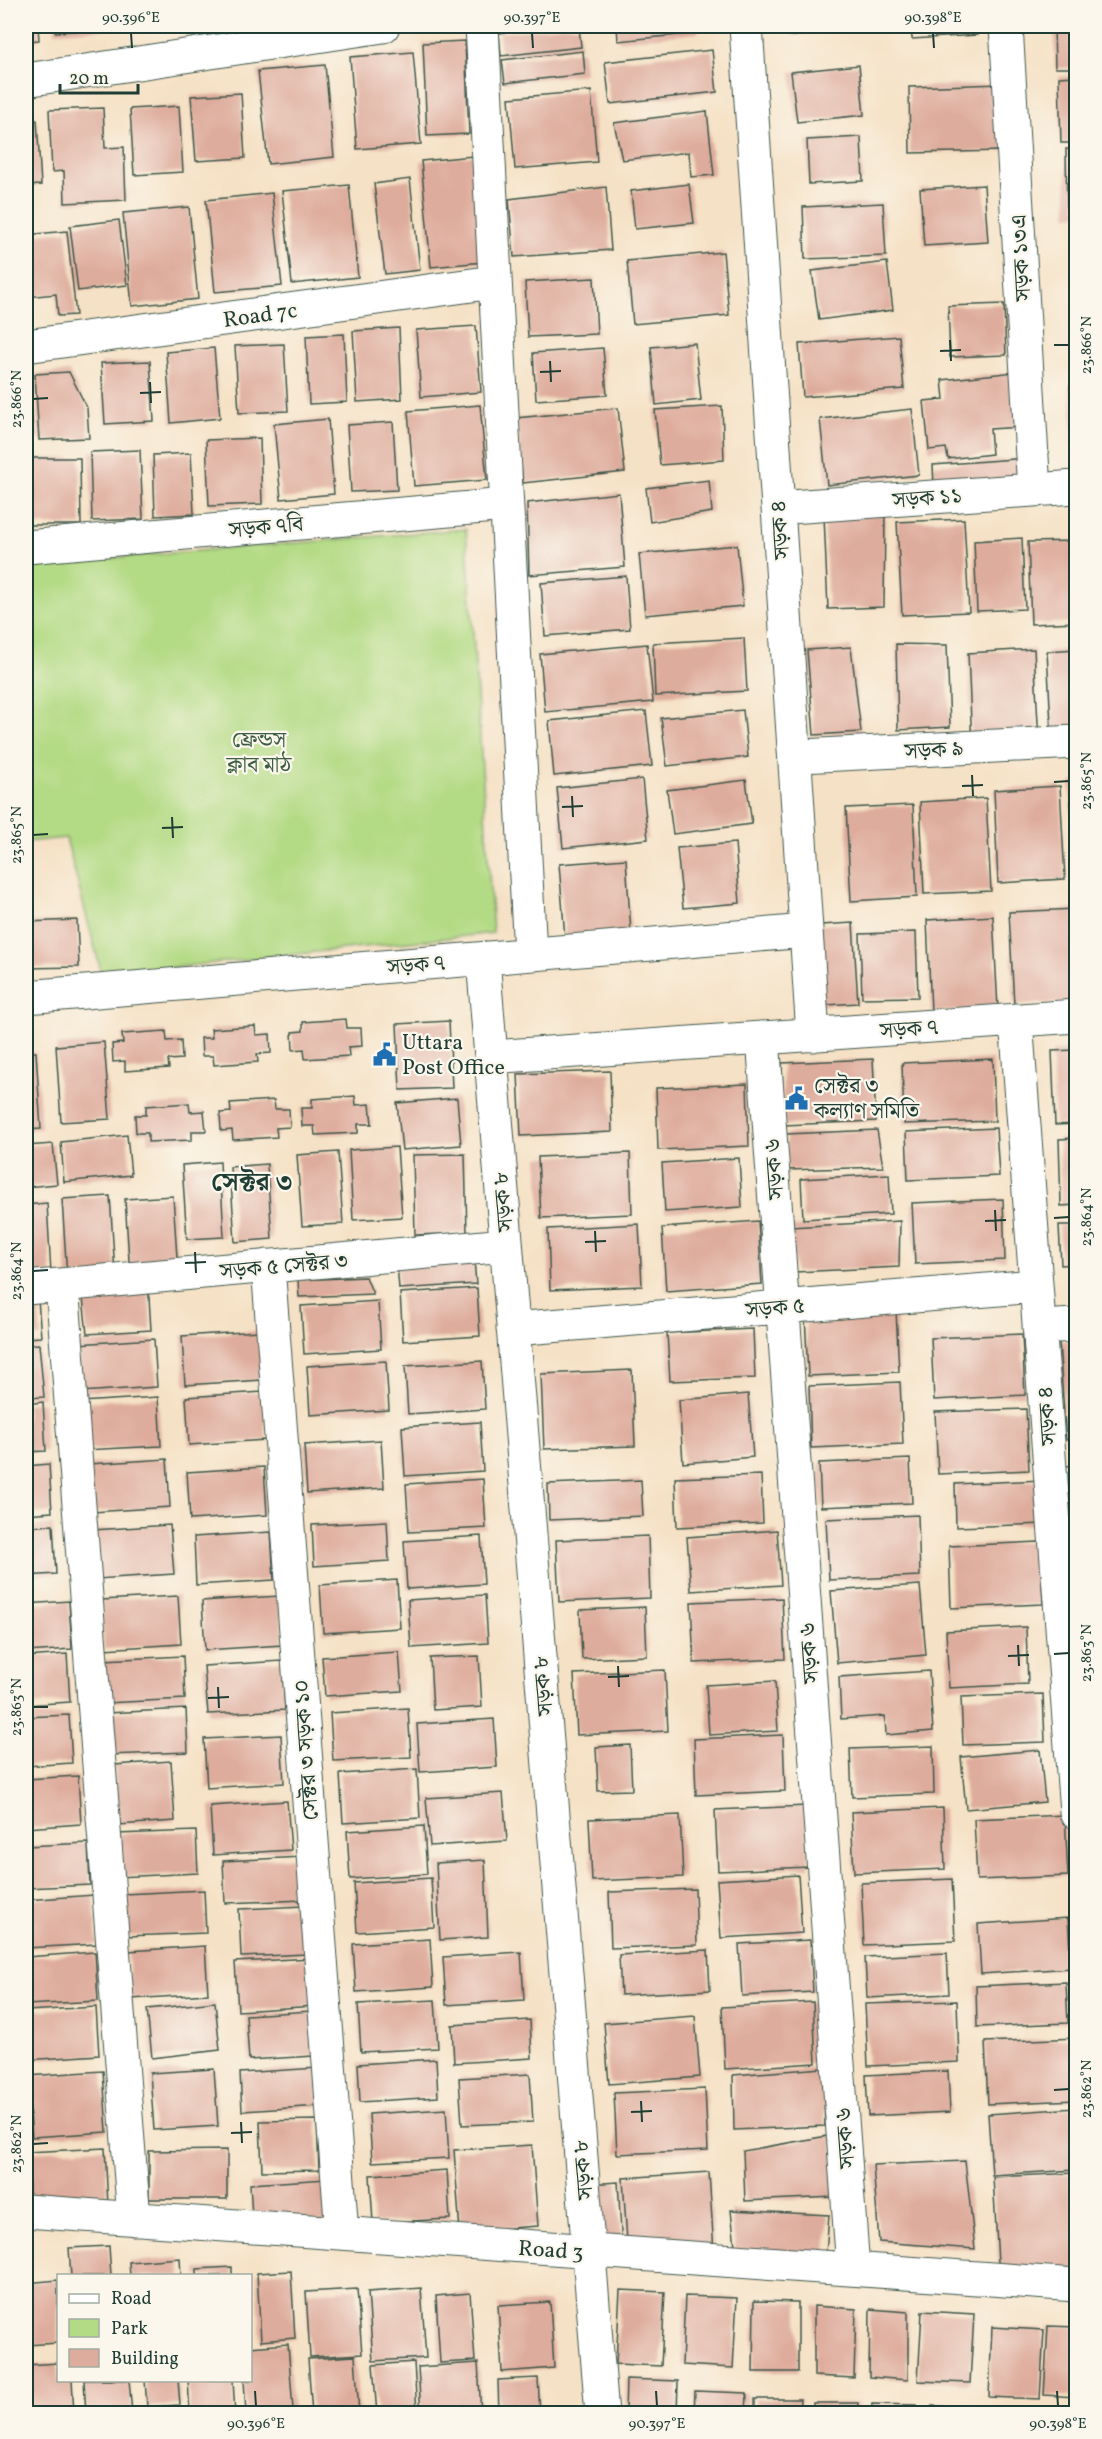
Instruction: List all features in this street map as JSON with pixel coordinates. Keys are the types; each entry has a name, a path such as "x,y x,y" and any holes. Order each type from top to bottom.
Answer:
{"street":[{"path":"26,80 382,26"},
{"path":"482,26 530,954"},
{"name":"সড়ক ৪","path":"746,26 813,1035"},
{"name":"সড়ক ১৩এ","path":"1006,26 1034,489"},
{"name":"Road 7c","path":"26,346 494,282"},
{"name":"সড়ক ১১","path":"778,503 790,507 1077,487"},
{"name":"সড়ক ৭বি","path":"26,547 506,505"},
{"name":"সড়ক ৯","path":"794,750 801,756 1077,742"},
{"name":"সড়ক ৭","path":"26,998 806,931"},
{"name":"সড়ক ৮","path":"483,958 602,2414"},
{"name":"সড়ক ৭","path":"490,1057 1077,1016"},
{"name":"সড়ক ৪","path":"1017,1020 1039,1327 1068,1583 1077,1812"},
{"name":"সড়ক ৬","path":"764,1038 853,2269"},
{"name":"সড়ক ৫ সেক্টর ৩","path":"26,1288 506,1245"},
{"name":"সেক্টর ৩ সড়ক ১০","path":"268,1266 342,2233"},
{"path":"62,1285 134,2219"},
{"name":"সড়ক ৫","path":"513,1329 1036,1286"},
{"path":"1039,1327 1077,1325"},
{"name":"Road 3","path":"26,2211 1077,2285"}],"green space":[{"name":"ফ্রেন্ডস ক্লাব মাঠ","path":"466,529 493,933 102,975 66,838 26,842 26,565"}],"building":[{"path":"26,26 38,26 39,40 26,41"},
{"path":"55,26 115,26 115,29 55,32"},
{"path":"579,26 581,47 501,56 499,33"},
{"path":"617,26 698,26 698,33 618,41"},
{"path":"791,26 860,26 860,27 792,36"},
{"path":"911,26 977,26 977,35 912,39"},
{"path":"1054,26 1076,26 1076,68 1055,68"},
{"path":"465,41 469,134 427,136 423,43"},
{"path":"712,50 717,92 610,104 605,62"},
{"path":"583,51 585,74 505,83 502,60"},
{"path":"413,52 421,144 357,149 350,57"},
{"path":"325,65 334,157 268,164 258,71"},
{"path":"859,65 864,115 797,122 791,72"},
{"path":"1076,76 1076,143 1061,143 1059,77"},
{"path":"1002,84 1003,151 910,153 909,87"},
{"path":"591,91 597,162 515,169 509,98"},
{"path":"241,93 245,158 196,161 191,96"},
{"path":"179,106 183,172 134,175 130,109"},
{"path":"103,108 105,148 124,147 126,200 65,203 64,171 52,172 49,110"},
{"path":"707,111 714,175 691,177 689,152 622,160 614,123"},
{"path":"37,120 41,185 26,186 26,121"},
{"path":"861,137 863,181 809,184 807,140"},
{"path":"1066,149 1076,149 1076,215 1067,216"},
{"path":"473,156 483,262 431,267 421,161"},
{"path":"410,179 420,270 385,274 374,184"},
{"path":"689,184 694,223 635,229 631,191"},
{"path":"349,185 358,277 292,284 282,191"},
{"path":"984,185 988,242 924,246 920,189"},
{"path":"606,187 611,250 514,257 509,199"},
{"path":"272,193 282,286 215,292 206,200"},
{"path":"883,203 886,256 805,259 803,207"},
{"path":"189,207 198,299 132,306 123,213"},
{"path":"119,220 127,285 78,291 70,226"},
{"path":"67,231 76,315 58,316 56,294 26,297 26,235"},
{"path":"723,252 729,315 633,324 627,261"},
{"path":"887,262 893,310 819,320 812,271"},
{"path":"594,278 597,334 528,337 525,282"},
{"path":"1004,304 1006,355 950,357 948,306"},
{"path":"476,326 481,392 421,397 416,330"},
{"path":"399,328 402,399 357,402 353,331"},
{"path":"344,334 347,402 309,404 306,336"},
{"path":"899,336 904,389 803,397 799,344"},
{"path":"695,343 701,400 656,405 651,347"},
{"path":"284,344 288,411 239,413 235,346"},
{"path":"214,348 220,418 171,423 166,352"},
{"path":"603,348 607,395 536,400 533,353"},
{"path":"150,361 154,421 105,424 101,363"},
{"path":"26,363 28,363 33,434 26,434"},
{"path":"69,372 87,408 89,438 39,440 35,374"},
{"path":"1015,372 1021,427 990,429 992,454 948,459 946,448 929,450 924,401 944,399 942,380"},
{"path":"1070,386 1076,386 1076,456 1074,456"},
{"path":"480,405 487,480 414,486 408,411"},
{"path":"722,406 724,460 660,465 655,410"},
{"path":"618,408 625,472 523,483 516,418"},
{"path":"912,409 919,475 827,485 820,419"},
{"path":"328,419 334,494 281,499 274,424"},
{"path":"393,422 397,490 351,492 347,425"},
{"path":"260,438 262,504 209,506 206,440"},
{"path":"140,450 143,519 92,521 90,452"},
{"path":"191,453 194,514 155,516 153,455"},
{"path":"26,458 80,458 81,525 27,525"},
{"path":"1027,458 1028,479 934,486 933,465"},
{"path":"709,480 712,512 650,522 646,488"},
{"path":"619,493 625,567 529,575 527,503"},
{"path":"885,512 884,607 828,609 824,516"},
{"path":"964,519 969,612 902,615 897,522"},
{"path":"1022,538 1025,609 977,611 974,541"},
{"path":"1076,541 1076,622 1031,624 1028,542"},
{"path":"737,545 743,606 645,615 639,554"},
{"path":"626,576 630,629 545,636 541,583"},
{"path":"744,638 747,691 655,696 653,643"},
{"path":"647,644 653,702 545,712 540,654"},
{"path":"896,644 947,645 950,727 898,730"},
{"path":"851,647 861,732 814,735 807,650"},
{"path":"1034,649 1039,742 972,746 968,653"},
{"path":"1076,649 1076,742 1052,743 1047,651"},
{"path":"743,710 748,757 667,766 661,718"},
{"path":"646,711 652,766 554,776 549,721"},
{"path":"642,779 648,839 563,848 557,788"},
{"path":"746,780 752,824 673,834 667,790"},
{"path":"1076,781 1076,859 1074,859 1070,782"},
{"path":"1060,786 1065,879 998,883 994,790"},
{"path":"986,798 991,891 924,894 920,802"},
{"path":"913,805 917,897 851,901 846,808"},
{"path":"735,843 740,903 683,908 677,848"},
{"path":"626,859 631,933 565,938 559,864"},
{"path":"1076,909 1076,1002 1014,1005 1009,912"},
{"path":"993,916 998,1009 931,1012 927,920"},
{"path":"77,920 79,967 26,968 26,922"},
{"path":"853,923 858,1003 810,1006 805,926"},
{"path":"916,932 918,997 862,998 860,934"},
{"path":"346,1019 347,1028 361,1028 362,1046 348,1047 349,1056 305,1059 304,1049 293,1050 292,1032 303,1031 303,1022"},
{"path":"449,1021 452,1088 400,1090 397,1024"},
{"path":"255,1026 256,1035 270,1034 271,1053 257,1054 258,1062 214,1065 213,1056 202,1056 201,1038 212,1038 211,1029"},
{"path":"166,1031 167,1041 181,1040 182,1059 168,1060 169,1068 125,1071 125,1061 113,1062 112,1044 123,1043 122,1034"},
{"path":"104,1042 110,1119 61,1122 56,1046"},
{"path":"1076,1050 1076,1124 1055,1125 1052,1051"},
{"path":"26,1052 36,1052 41,1129 26,1130"},
{"path":"873,1059 876,1121 784,1125 782,1063"},
{"path":"993,1059 995,1121 904,1124 902,1063"},
{"path":"610,1071 612,1132 521,1136 518,1074"},
{"path":"747,1084 749,1146 658,1150 656,1088"},
{"path":"355,1096 356,1105 370,1104 372,1124 358,1124 358,1133 315,1135 314,1126 302,1126 301,1108 312,1108 312,1099"},
{"path":"457,1098 461,1145 402,1150 397,1103"},
{"path":"274,1100 275,1109 289,1109 290,1127 276,1128 277,1137 233,1140 232,1130 221,1131 220,1113 231,1112 230,1103"},
{"path":"189,1103 190,1112 204,1111 206,1131 192,1131 192,1140 148,1142 148,1133 136,1133 135,1115 146,1115 146,1106"},
{"path":"996,1128 999,1176 908,1180 906,1132"},
{"path":"877,1130 883,1167 787,1170 786,1134"},
{"path":"127,1135 131,1175 64,1182 61,1142"},
{"path":"1076,1138 1076,1205 1061,1206 1059,1139"},
{"path":"53,1144 57,1184 26,1187 26,1146"},
{"path":"397,1147 402,1217 353,1220 349,1150"},
{"path":"338,1152 343,1224 302,1226 297,1155"},
{"path":"630,1153 632,1214 541,1218 538,1157"},
{"path":"465,1154 467,1233 415,1235 413,1155"},
{"path":"739,1158 742,1207 665,1212 662,1163"},
{"path":"220,1162 224,1237 187,1239 182,1165"},
{"path":"267,1164 272,1239 235,1242 230,1167"},
{"path":"889,1174 891,1214 803,1219 801,1179"},
{"path":"110,1196 115,1273 67,1276 62,1199"},
{"path":"173,1196 178,1273 130,1276 125,1199"},
{"path":"1003,1199 1005,1260 915,1264 912,1203"},
{"path":"47,1203 51,1273 26,1274 26,1205"},
{"path":"758,1221 762,1284 666,1291 662,1228"},
{"path":"900,1221 899,1267 795,1272 790,1227"},
{"path":"639,1224 642,1286 550,1290 548,1229"},
{"path":"1059,1225 1076,1225 1076,1264 1061,1265"},
{"path":"474,1259 476,1284 399,1289 397,1264"},
{"path":"366,1277 373,1294 299,1297 298,1280"},
{"path":"148,1281 151,1330 87,1334 82,1289"},
{"path":"477,1288 480,1336 403,1341 400,1293"},
{"path":"38,1300 41,1337 26,1338 26,1301"},
{"path":"378,1301 381,1349 304,1354 301,1306"},
{"path":"896,1310 899,1372 808,1376 805,1315"},
{"path":"753,1329 755,1378 670,1381 667,1333"},
{"path":"259,1331 262,1380 185,1385 182,1336"},
{"path":"1022,1334 1025,1395 934,1400 931,1338"},
{"path":"154,1339 157,1387 80,1392 77,1344"},
{"path":"1076,1340 1076,1439 1066,1440 1059,1341"},
{"path":"39,1344 44,1397 26,1398 26,1345"},
{"path":"386,1361 389,1410 310,1415 307,1366"},
{"path":"482,1361 485,1409 408,1414 405,1366"},
{"path":"632,1370 635,1446 544,1449 541,1374"},
{"path":"900,1382 903,1444 811,1448 809,1386"},
{"path":"263,1392 266,1440 189,1445 186,1397"},
{"path":"748,1394 753,1457 683,1463 679,1400"},
{"path":"158,1397 161,1446 84,1450 81,1402"},
{"path":"43,1402 46,1451 26,1452 26,1404"},
{"path":"1026,1409 1029,1470 938,1474 935,1412"},
{"path":"480,1422 483,1471 405,1476 402,1427"},
{"path":"381,1440 384,1488 307,1493 304,1445"},
{"path":"167,1459 170,1507 92,1512 89,1464"},
{"path":"910,1459 912,1503 821,1507 819,1463"},
{"path":"49,1464 52,1512 26,1514 26,1466"},
{"path":"1076,1465 1076,1565 1072,1566 1065,1466"},
{"path":"264,1467 267,1515 190,1520 187,1472"},
{"path":"761,1475 763,1523 677,1527 675,1478"},
{"path":"483,1479 486,1528 409,1532 406,1484"},
{"path":"641,1480 643,1516 549,1520 548,1484"},
{"path":"1043,1480 1045,1524 956,1527 955,1484"},
{"path":"918,1515 920,1576 829,1580 826,1519"},
{"path":"387,1521 389,1561 314,1566 312,1525"},
{"path":"53,1525 56,1574 26,1576 26,1527"},
{"path":"170,1525 174,1574 96,1579 93,1530"},
{"path":"777,1530 781,1585 691,1591 687,1537"},
{"path":"271,1532 274,1580 196,1585 194,1537"},
{"path":"481,1536 484,1584 407,1589 404,1541"},
{"path":"648,1536 650,1598 559,1602 556,1540"},
{"path":"1040,1542 1043,1604 951,1608 949,1546"},
{"path":"397,1580 400,1628 323,1633 320,1585"},
{"path":"920,1585 926,1655 837,1663 831,1591"},
{"path":"485,1595 488,1643 411,1648 408,1600"},
{"path":"178,1596 181,1644 104,1649 101,1600"},
{"path":"280,1596 283,1645 205,1650 202,1601"},
{"path":"782,1598 785,1659 694,1663 691,1602"},
{"path":"69,1601 72,1649 26,1652 26,1604"},
{"path":"645,1607 647,1656 582,1659 580,1610"},
{"path":"1026,1627 1028,1684 949,1688 946,1631"},
{"path":"399,1652 402,1691 325,1696 322,1657"},
{"path":"67,1654 70,1702 26,1705 26,1657"},
{"path":"183,1656 185,1699 106,1703 104,1660"},
{"path":"479,1656 482,1707 433,1710 430,1658"},
{"path":"282,1661 285,1710 208,1714 204,1666"},
{"path":"665,1670 668,1731 577,1735 574,1674"},
{"path":"929,1671 933,1731 886,1735 885,1716 841,1719 839,1677"},
{"path":"775,1681 778,1731 709,1735 706,1685"},
{"path":"1043,1694 1045,1742 963,1745 961,1697"},
{"path":"408,1708 411,1757 333,1761 330,1713"},
{"path":"186,1709 188,1752 108,1755 107,1713"},
{"path":"69,1715 72,1763 26,1766 26,1717"},
{"path":"494,1719 497,1767 420,1772 417,1724"},
{"path":"281,1735 284,1783 207,1788 204,1739"},
{"path":"783,1735 785,1791 696,1795 694,1739"},
{"path":"630,1745 632,1790 598,1791 596,1747"},
{"path":"933,1746 934,1794 852,1797 850,1749"},
{"path":"1040,1750 1045,1802 966,1809 961,1757"},
{"path":"171,1761 175,1821 118,1825 114,1765"},
{"path":"417,1769 420,1818 343,1823 340,1774"},
{"path":"78,1776 81,1824 26,1828 26,1779"},
{"path":"503,1793 507,1841 430,1846 426,1798"},
{"path":"287,1801 291,1850 213,1855 210,1806"},
{"path":"807,1806 809,1867 718,1871 715,1810"},
{"path":"943,1808 945,1869 854,1873 851,1812"},
{"path":"680,1815 683,1877 592,1881 589,1819"},
{"path":"1065,1815 1068,1876 977,1880 974,1819"},
{"path":"424,1826 427,1874 350,1879 347,1831"},
{"path":"196,1831 198,1873 118,1877 116,1834"},
{"path":"88,1843 90,1885 26,1888 26,1846"},
{"path":"302,1857 304,1900 225,1903 223,1861"},
{"path":"485,1860 488,1937 440,1940 436,1863"},
{"path":"798,1875 802,1933 721,1938 717,1880"},
{"path":"431,1878 434,1927 357,1932 354,1883"},
{"path":"952,1879 955,1941 864,1945 861,1883"},
{"path":"695,1889 697,1945 611,1948 609,1892"},
{"path":"204,1890 206,1933 127,1936 124,1894"},
{"path":"94,1895 97,1944 26,1948 26,1900"},
{"path":"304,1906 306,1954 241,1957 239,1909"},
{"path":"1068,1918 1071,1968 981,1974 978,1924"},
{"path":"430,1939 433,1987 356,1992 353,1944"},
{"path":"810,1940 813,1992 742,1996 739,1944"},
{"path":"205,1946 208,1994 131,1999 128,1951"},
{"path":"708,1950 710,1990 621,1995 619,1955"},
{"path":"95,1952 98,2001 26,2005 26,1957"},
{"path":"521,1952 524,2000 446,2005 443,1957"},
{"path":"947,1953 949,1994 867,1998 865,1957"},
{"path":"312,1958 315,2006 238,2011 235,1962"},
{"path":"1066,1982 1068,2023 977,2027 976,1986"},
{"path":"435,2000 438,2048 361,2052 358,2004"},
{"path":"957,2001 959,2062 868,2066 865,2004"},
{"path":"215,2002 220,2050 152,2058 147,2009"},
{"path":"813,2002 816,2063 725,2069 722,2007"},
{"path":"96,2007 99,2055 26,2060 26,2011"},
{"path":"311,2011 314,2056 249,2060 246,2015"},
{"path":"695,2016 700,2077 609,2084 604,2023"},
{"path":"530,2020 532,2058 454,2063 452,2025"},
{"path":"1076,2038 1076,2100 988,2104 985,2042"},
{"path":"436,2059 438,2097 360,2102 358,2064"},
{"path":"318,2068 320,2106 242,2111 240,2073"},
{"path":"823,2068 825,2126 734,2130 733,2075"},
{"path":"214,2069 218,2126 154,2130 150,2073"},
{"path":"103,2071 107,2132 32,2137 27,2076"},
{"path":"948,2071 950,2112 868,2116 866,2075"},
{"path":"530,2074 533,2122 462,2125 459,2078"},
{"path":"705,2089 708,2150 617,2154 614,2093"},
{"path":"1076,2108 1076,2170 992,2175 988,2114"},
{"path":"446,2109 449,2158 372,2162 369,2114"},
{"path":"317,2120 319,2170 262,2171 260,2121"},
{"path":"833,2135 836,2197 745,2201 743,2151"},
{"path":"532,2145 538,2226 460,2232 454,2150"},
{"path":"105,2148 108,2205 30,2209 27,2152"},
{"path":"227,2150 227,2199 149,2199 149,2151"},
{"path":"965,2161 975,2249 879,2242 873,2165"},
{"path":"447,2170 450,2219 373,2223 370,2175"},
{"path":"709,2172 714,2252 628,2258 623,2178"},
{"path":"1076,2173 1076,2275 999,2279 993,2177"},
{"path":"327,2179 330,2227 253,2232 250,2184"},
{"path":"618,2182 622,2247 594,2242 589,2184"},
{"path":"731,2210 829,2215 826,2254 736,2255"},
{"path":"109,2246 111,2274 71,2274 69,2248"},
{"path":"180,2258 181,2274 130,2274 129,2262"},
{"path":"232,2267 232,2274 197,2274 197,2269"},
{"path":"291,2271 295,2338 261,2341 257,2273"},
{"path":"57,2280 57,2343 26,2345 26,2283"},
{"path":"421,2288 426,2358 373,2361 368,2292"},
{"path":"357,2289 362,2354 310,2357 306,2292"},
{"path":"620,2290 665,2292 661,2366 616,2364"},
{"path":"470,2293 475,2361 440,2363 436,2296"},
{"path":"685,2296 737,2298 733,2368 682,2365"},
{"path":"754,2301 798,2302 798,2372 753,2372"},
{"path":"550,2302 554,2368 502,2372 498,2305"},
{"path":"814,2306 856,2309 854,2378 814,2376"},
{"path":"870,2309 908,2312 908,2380 869,2377"},
{"path":"922,2311 974,2314 970,2383 918,2381"},
{"path":"1048,2326 1076,2327 1076,2397 1044,2395"},
{"path":"992,2327 1044,2330 1040,2399 989,2397"},
{"path":"288,2344 293,2410 246,2413 244,2382 252,2382 252,2347"},
{"path":"355,2356 359,2414 312,2414 308,2359"},
{"path":"414,2362 417,2414 377,2414 373,2365"},
{"path":"57,2363 57,2382 72,2382 74,2414 26,2414 26,2365"},
{"path":"478,2363 481,2414 421,2414 418,2367"},
{"path":"538,2378 540,2414 499,2414 498,2380"},
{"path":"626,2379 678,2381 677,2414 625,2414"},
{"path":"84,2382 129,2382 132,2412 86,2414"},
{"path":"145,2382 178,2382 180,2405 147,2407"},
{"path":"188,2382 233,2382 235,2414 190,2414"},
{"path":"695,2391 747,2393 746,2414 694,2414"},
{"path":"755,2399 800,2399 799,2414 755,2414"},
{"path":"813,2403 858,2403 858,2414 813,2414"},
{"path":"872,2404 917,2405 917,2414 871,2414"},
{"path":"932,2406 984,2408 983,2414 932,2414"}],"place":[{"name":"Uttara Post Office","path":"384,1054"},
{"name":"সেক্টর ৩ কল্যাণ সমিতি","path":"796,1098"}],"district":[{"name":"সেক্টর ৩","path":"252,1181"}]}
